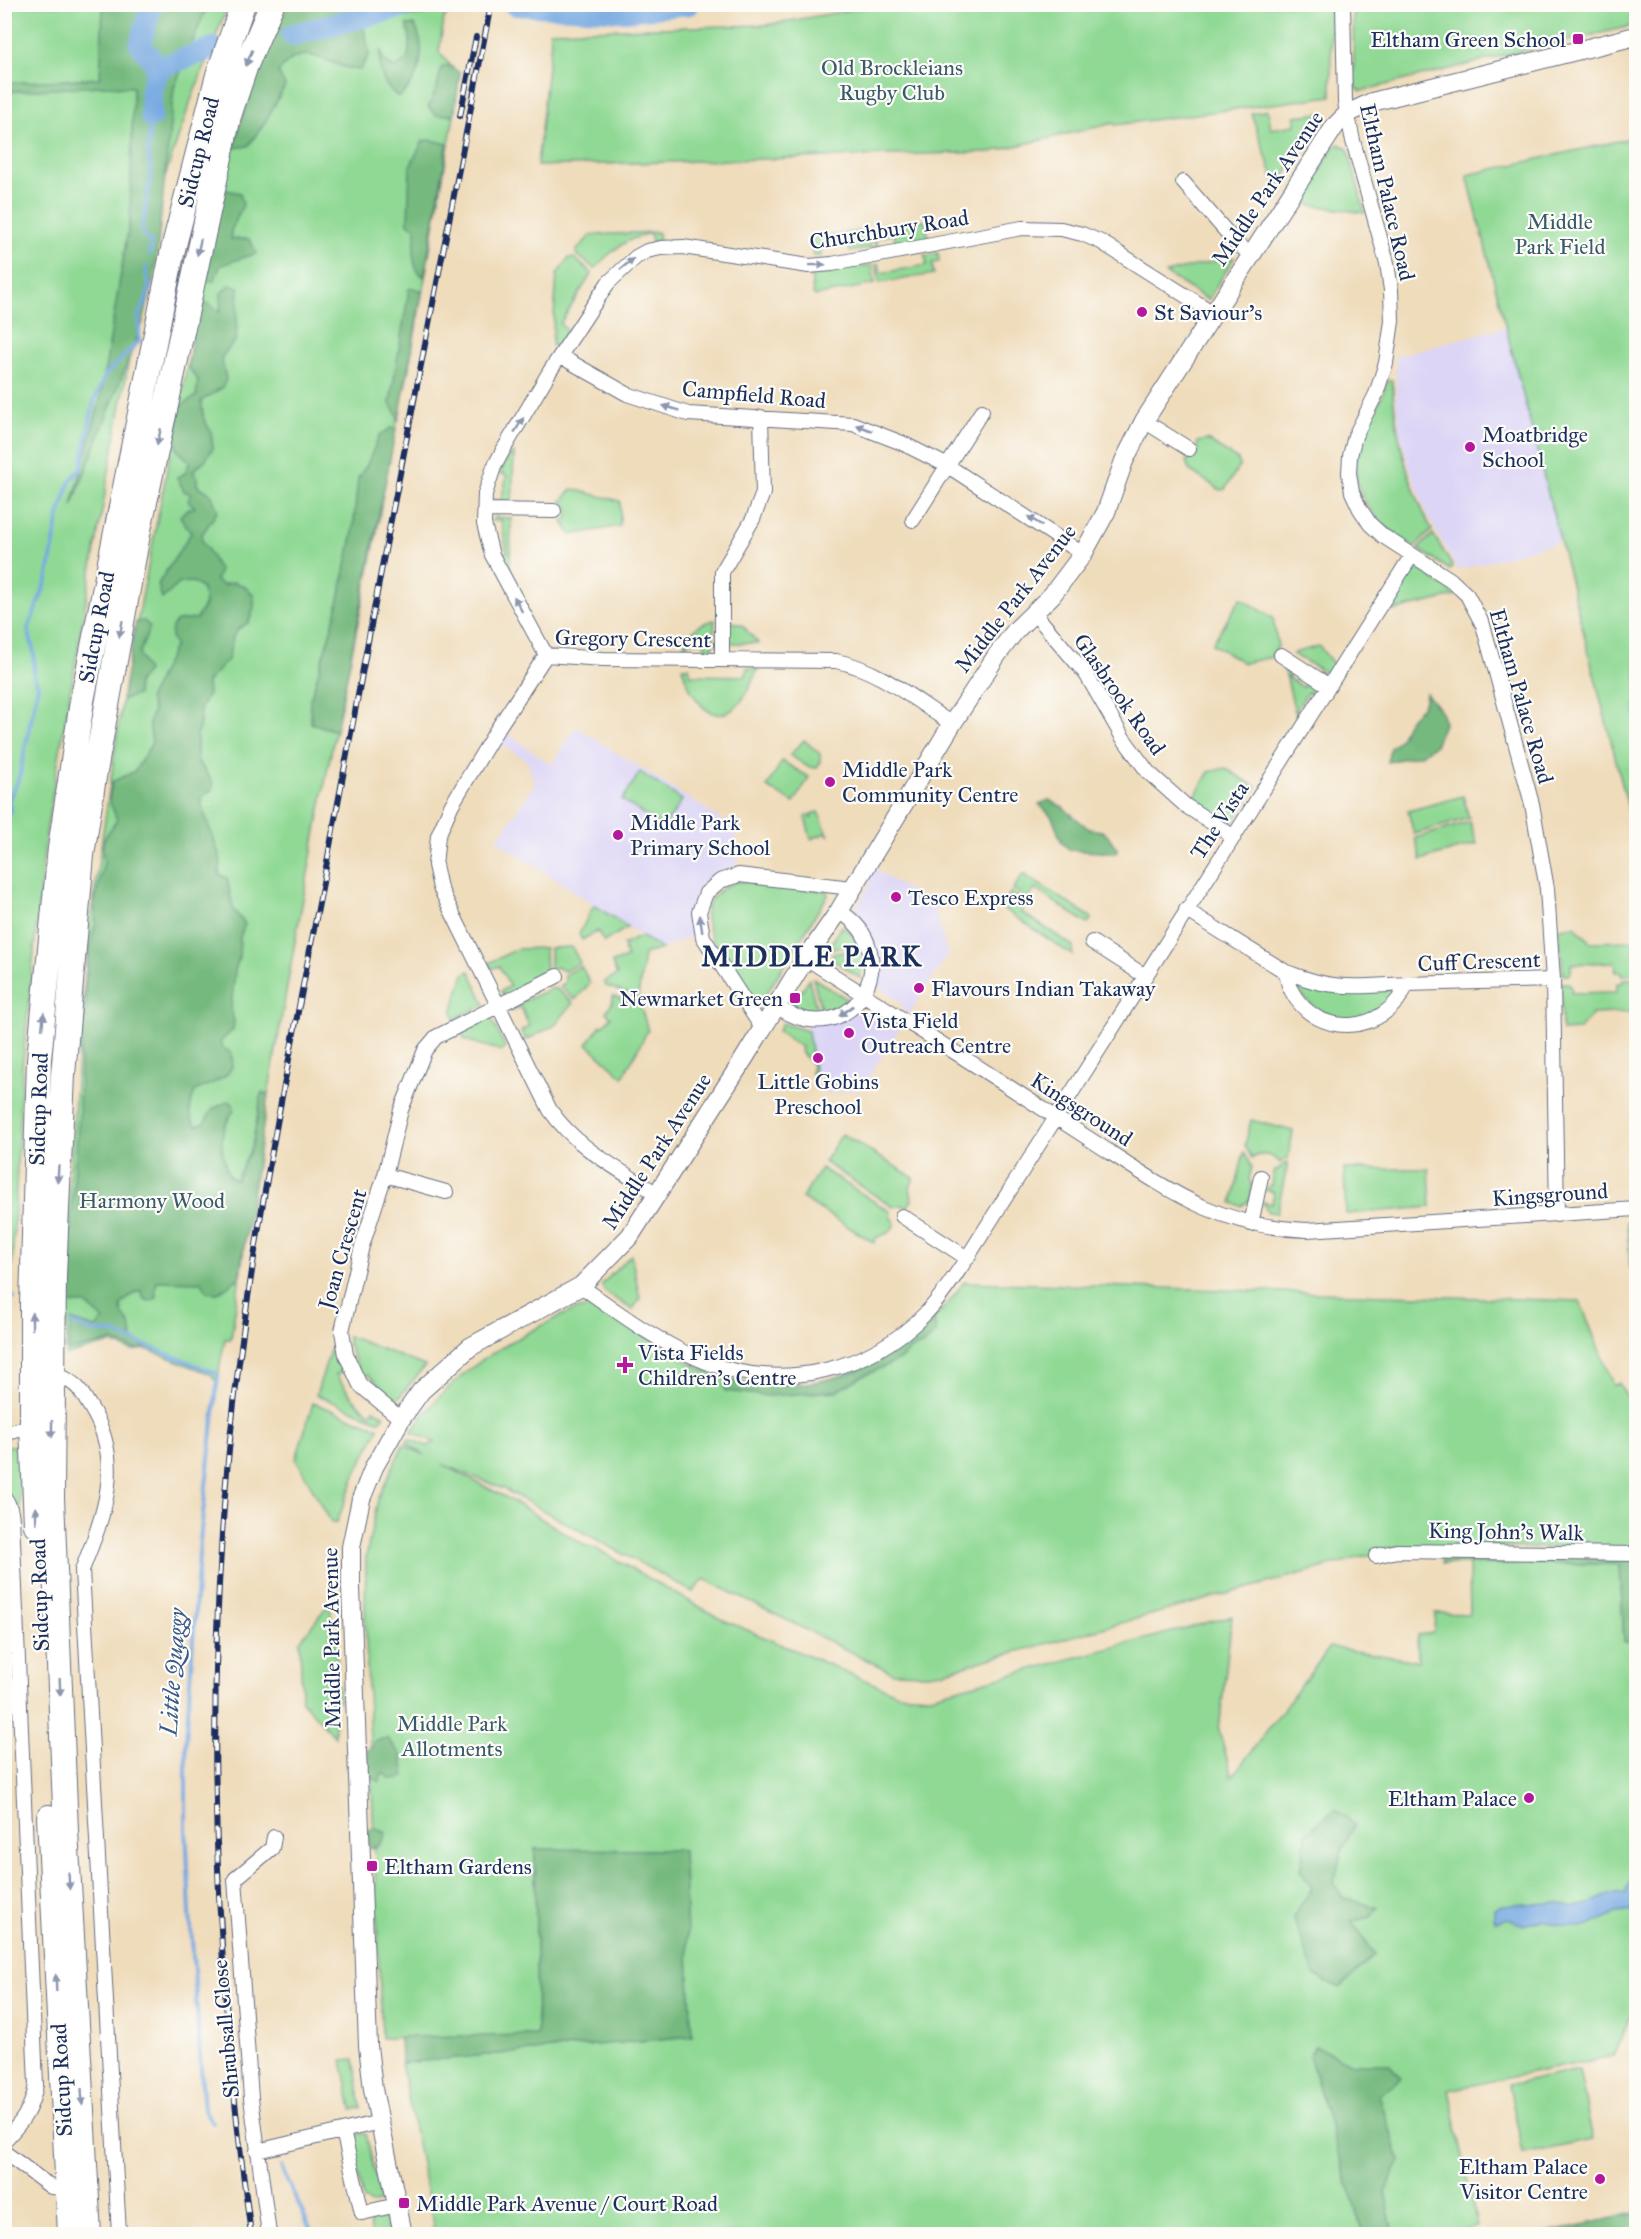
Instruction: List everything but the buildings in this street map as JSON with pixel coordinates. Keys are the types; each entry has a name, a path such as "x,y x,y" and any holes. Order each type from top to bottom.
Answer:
{"highway":[{"name":"Sidcup Road","path":"70,2235 32,1426 32,1305 39,1059 61,837 82,702 172,249 218,75 243,4"},
{"name":"Sidcup Road","path":"89,2235 66,1831 52,1498 52,1370 56,1214 63,1076 82,855 138,534 226,126 246,65 272,4"}],"street":[{"name":"Eltham Palace Road","path":"1343,4 1343,90 1347,114 1387,263 1392,321 1389,350 1381,379 1355,436 1350,456 1349,473 1352,492 1359,509 1370,524 1383,536 1451,580 1463,591 1478,611 1484,625 1536,822 1548,898 1553,980 1557,1215"},
{"name":"Middle Park Avenue","path":"403,2235 373,2089 368,2046 351,1620 351,1547 361,1499 374,1467 401,1419 421,1391 470,1347 581,1286 626,1242 806,958 839,911 952,724 997,655 1017,630 1067,577 1083,554 1106,512 1124,461 1144,421 1335,126 1347,114 1372,102 1636,36"},
{"path":"1183,182 1237,244 1250,254"},
{"name":"Churchbury Road","path":"546,655 492,555 484,524 485,494 494,467 560,356 608,283 616,273 647,251 683,247 810,266 848,262 1022,228 1061,229 1101,242 1213,313"},
{"name":"Campfield Road","path":"560,356 627,394 688,414 853,424 902,443 948,466 1083,554"},
{"path":"913,520 982,411"},
{"path":"722,660 722,572 753,519 763,493 761,417"},
{"path":"1144,421 1189,449"},
{"path":"484,510 554,511"},
{"name":"The Vista","path":"581,1286 648,1331 708,1363 734,1371 755,1374 803,1375 848,1364 868,1355 901,1334 926,1313 967,1258 1412,555"},
{"name":"Glasbrook Road","path":"1034,613 1086,674 1127,746 1148,772 1186,806 1234,837"},
{"name":"Gregory Crescent","path":"657,1194 584,1146 558,1122 440,888 436,874 435,853 439,829 495,732 546,655 603,659 836,661 855,665 871,672 952,724"},
{"path":"1281,655 1329,686"},
{"path":"762,1028 703,937 699,918 704,898 710,888 720,881 739,875 852,888"},
{"name":"Cuff Crescent","path":"1186,910 1286,972 1323,984 1553,980"},
{"path":"776,1006 804,1019 824,1021 846,1012 867,988 871,972 870,951 861,932 846,915 839,911"},
{"path":"1092,942 1145,976"},
{"name":"Kingsground","path":"806,958 1174,1193 1200,1207 1251,1224 1276,1229 1307,1230 1636,1209"},
{"name":"Cuff Crescent","path":"1286,972 1290,988 1310,1013 1342,1025 1358,1025 1390,1010 1402,996 1407,984"},
{"path":"498,1005 557,976"},
{"name":"Joan Crescent","path":"401,1419 360,1385 346,1356 342,1331 362,1246 385,1175 401,1110 425,1050 436,1037 498,1005"},
{"name":"Joan Crescent","path":"385,1175 446,1192"},
{"path":"1251,1224 1261,1177"},
{"path":"902,1216 967,1258"},
{"name":"Sidcup Road","path":"52,1370 78,1388 99,1422 109,1448 108,1480 101,1523 82,1570 119,2235"},
{"path":"4,1434 32,1426"},
{"name":"Sidcup Road","path":"4,1497 9,1503 12,1532 36,2085 32,2103 22,2123 4,2141"},
{"name":"King John's Walk","path":"1376,1556 1397,1551 1636,1554"},
{"name":"Shrubsall Close","path":"269,2235 257,2151 235,1879 272,1848 274,1837"},
{"path":"257,2151 380,2122"},
{"path":"343,2131 363,2213 397,2205"},
{"path":"4,2152 51,2187 67,2188"}],"shaded area":[{"name":"Moatbridge School","path":"1506,327 1560,541 1458,570 1426,513 1408,463 1400,432 1396,398 1396,356"},
{"name":"Middle Park Primary School","path":"576,727 735,828 737,867 715,873 701,885 696,894 692,913 696,934 662,949 497,841 535,784 527,761 501,744 508,733 551,765"},
{"path":"873,868 934,907 947,953 943,963 908,1015 901,1002 873,983 853,916 870,884 868,874"},
{"path":"859,1010 884,1027 894,1025 900,1028 861,1089 828,1094 823,1082 816,1076 806,1024"}],"green space":[{"path":"208,4 174,88 155,273 143,322 72,506 100,400 130,218 133,87 101,86 5,92 5,83 100,78 103,5"},
{"name":"Old Brockleians Rugby Club","path":"885,4 1331,5 1331,96 1115,125 1114,123 990,152 537,166 551,39 549,31 767,25"},
{"path":"5,5 228,5 190,103 158,197 46,832 22,1070 12,1267 5,1265"},
{"path":"288,5 471,5 470,9 452,9 444,18 439,52 455,71 455,110 408,373 386,472 377,532 327,772 294,947 256,1164 231,1339 225,1339 218,1385 211,1374 146,1349 132,1351 111,1343 66,1355 69,1180 90,922 123,695 225,173 249,94"},
{"path":"288,5 351,5 362,21 369,55 360,70 308,55 290,60 278,72 285,86 264,124 248,146 233,148 256,72"},
{"path":"381,5 437,5 426,14 397,17"},
{"path":"1353,5 1636,5 1636,25 1361,91 1354,85"},
{"path":"406,25 415,25 419,35 421,54 417,73 399,97 388,88 382,76 380,57 381,50 383,60 395,68 407,60 410,42"},
{"path":"448,65 460,73 454,115 436,115 428,107 437,88 441,68"},
{"path":"1268,110 1271,129 1296,125 1295,116 1324,113 1277,188 1251,113"},
{"name":"Middle Park Field","path":"1636,137 1636,839 1467,175"},
{"path":"431,140 448,144 424,277 414,261 416,229 408,223 410,166 423,141"},
{"path":"1339,144 1348,149 1365,213 1298,203 1334,147"},
{"path":"221,189 240,193 243,205 231,231 231,239 249,239 257,253 221,265 214,281 203,280"},
{"path":"923,220 929,238 896,244 894,234 876,238 877,247 875,248 874,230"},
{"path":"866,230 871,248 850,252 848,243 820,247 821,256 813,256 811,239"},
{"path":"656,232 659,240 652,242 650,233 619,246 595,269 576,254 576,251 591,235"},
{"path":"938,253 939,262 932,263 934,274 880,283 879,281 876,265 879,264 881,273 927,265 925,255"},
{"path":"1233,257 1208,300 1165,273"},
{"path":"569,258 574,258 592,273 560,324 567,330 557,348 552,345 557,274"},
{"path":"872,265 875,284 815,296 813,294 811,274"},
{"name":"Harmony Wood","path":"229,285 239,287 236,340 221,358 226,379 223,387 201,401 204,420 211,432 213,448 206,459 193,471 197,478 197,485 211,494 218,511 202,534 202,542 220,570 216,581 223,585 233,582 244,586 254,596 254,608 249,622 238,629 233,637 228,660 207,682 208,694 200,710 197,760 212,781 213,789 200,801 219,854 221,862 219,874 227,878 233,909 245,924 240,937 239,957 235,971 231,1009 233,1030 220,1042 223,1048 231,1053 231,1068 228,1074 216,1082 195,1091 190,1109 196,1126 204,1123 213,1109 228,1101 233,1104 234,1110 223,1135 222,1150 229,1176 236,1180 252,1146 262,1092 268,1095 239,1278 218,1293 207,1292 202,1282 157,1281 155,1290 157,1298 150,1301 144,1299 141,1291 134,1293 121,1305 122,1314 130,1324 132,1338 146,1349 133,1349 112,1341 68,1351 71,1320 95,1328 104,1320 86,1304 69,1304 69,1242 79,1115 85,987 96,923 94,905 104,862 102,848 104,839 117,820 109,799 112,782 135,771 152,743 149,722 153,711 149,698 175,645 171,637 172,627 177,621 196,619 205,604 202,589 193,582 180,583 162,599 158,584 191,533 180,516 187,509 195,507 188,501 191,493 185,492 177,478 185,473 190,462 177,450 176,432 181,406 196,396 198,380 188,367 192,336 202,305 207,303 220,312 221,293"},
{"path":"409,289 422,291 399,419 390,403"},
{"path":"1388,380 1392,380 1399,438 1409,476 1432,530 1415,547 1376,517 1360,491 1356,477 1356,461 1360,443"},
{"path":"391,428 396,429 336,731 311,723 310,700 336,613 353,532 358,478 367,465 379,436"},
{"path":"1207,440 1238,460 1240,465 1225,489 1220,490 1189,470 1186,461 1196,454 1197,442"},
{"path":"514,453 512,504 495,503 493,500 501,501 507,476 500,473 508,457"},
{"path":"572,489 620,501 620,526 571,535 563,522 568,517 569,509 562,501"},
{"path":"494,517 511,518 510,571 501,554 507,552 501,520 492,521"},
{"path":"1433,534 1453,567 1450,570 1418,549"},
{"path":"1419,569 1455,596 1384,613 1413,570"},
{"path":"1241,598 1273,618 1278,647 1272,657 1244,663 1212,644"},
{"path":"715,620 713,648 705,650 705,642 687,641 687,650 683,650 686,639 694,630 704,623"},
{"path":"144,621 150,627 139,654 147,671 138,682 137,695 122,700 136,622"},
{"path":"729,621 742,625 758,643 729,643"},
{"path":"1319,646 1334,665 1328,674 1293,654"},
{"path":"682,667 689,667 691,675 746,676 747,668 758,669 747,693 738,705 728,712 718,714 701,705 689,687"},
{"path":"1284,668 1293,671 1288,678 1303,687 1308,681 1318,689 1314,695 1308,692 1296,710 1301,715 1299,720 1297,719"},
{"path":"1426,693 1442,713 1444,724 1435,745 1420,755 1387,762 1390,748 1399,740 1409,720 1421,708"},
{"path":"804,740 820,754 817,768 808,767 790,755"},
{"path":"782,761 809,777 794,803 767,787"},
{"path":"1225,768 1256,787 1231,826 1191,803 1209,772"},
{"path":"640,772 682,800 664,828 622,800"},
{"path":"1463,796 1469,818 1414,834 1408,811"},
{"path":"1049,800 1062,807 1089,829 1102,831 1117,849 1116,853 1070,850 1062,843 1052,817 1039,804"},
{"path":"818,812 829,836 826,833 811,839 805,817 808,815 812,818 811,814"},
{"path":"1470,822 1477,844 1421,860 1415,838"},
{"path":"1023,874 1092,918 1088,924 1035,889 1028,899 1013,889"},
{"name":"Newmarket Green","path":"737,881 827,891 828,895 758,1007 754,1009 707,926 707,906 713,897 722,888"},
{"path":"1011,892 1026,902 1021,912 1073,946 1072,955 1001,907"},
{"path":"594,905 628,927 604,942 598,931 582,940 579,934"},
{"path":"842,926 851,933 857,944 832,949 831,944"},
{"path":"1575,926 1590,942 1634,941 1636,974 1622,975 1622,972 1616,972 1615,962 1571,964 1571,972 1563,975 1559,928"},
{"path":"641,936 662,949 644,954 638,998 648,1030 623,1077 587,1044 601,1025 603,1026 611,1017 606,1012 612,1003 613,996 634,1003 636,997 606,986 604,982 617,975 612,963 627,958 623,945"},
{"path":"572,947 580,963 564,971 557,967 550,969 550,948"},
{"path":"545,948 546,978 504,998 501,991 510,986 499,966 491,969 489,963 517,949"},
{"path":"859,949 862,967 860,978 833,960 832,954"},
{"path":"581,966 590,983 575,1000 560,987 565,982 565,974"},
{"path":"470,971 485,1005 455,1019 452,1012 464,974"},
{"path":"813,978 847,999 840,1005 824,1011 821,1009"},
{"path":"809,979 817,1011 807,1011 792,1005"},
{"path":"1623,979 1636,979 1636,1012 1593,1014 1578,1030 1562,1031 1561,983 1568,983 1572,993 1617,992 1617,983 1622,983"},
{"path":"1294,982 1397,990 1397,993 1382,1007 1364,1017 1340,1019 1318,1010 1301,993"},
{"path":"552,988 558,990 573,1003 554,1026 526,1040 521,1031 529,1026 521,1007 512,1011 511,1007"},
{"path":"490,1016 506,1048 502,1051 465,1040 461,1031"},
{"path":"782,1023 808,1031 815,1076 811,1074 812,1064 800,1051 801,1047 778,1032"},
{"path":"1251,1120 1293,1131 1288,1158 1280,1163 1267,1155 1252,1158 1245,1146"},
{"path":"842,1134 914,1178 910,1187 912,1200 907,1207 901,1205 893,1207 824,1162"},
{"path":"1244,1152 1252,1167 1249,1179 1252,1185 1249,1201 1241,1206 1232,1203"},
{"path":"1288,1162 1277,1213 1268,1212 1263,1202 1272,1204 1274,1192 1265,1190 1272,1184 1274,1172"},
{"path":"821,1168 891,1212 890,1216 895,1224 890,1232 876,1238 874,1243 802,1198"},
{"path":"1344,1169 1429,1169 1431,1207 1346,1214"},
{"path":"1636,1221 1636,1280 1630,1267 1627,1222"},
{"path":"631,1255 640,1298 633,1310 605,1292 601,1285"},
{"name":"Middle Park Allotments","path":"964,1282 1580,1301 1613,1385 1619,1383 1636,1415 1636,1548 1398,1547 946,1671 928,1674 893,1673 704,1579 693,1592 504,1489 442,1464 509,1499 586,1546 595,1548 721,1619 898,1694 930,1696 1232,1616 1219,1730 1232,1777 1330,1647 1418,1661 1417,1635 1434,1633 1435,1613 1470,1614 1469,1564 1620,1564 1624,1642 1636,1641 1636,2005 1613,2056 1449,2090 1477,2226 1444,2234 435,2234 401,2063 692,2036 535,1849 537,2035 382,2038 365,1616 366,1557 378,1499 403,1445 425,1455 406,1443 409,1439 428,1446 435,1442 411,1432 424,1414 454,1383 486,1357 504,1346 575,1310 598,1308 606,1310 674,1354 711,1373 770,1385 803,1384 835,1377 866,1366 894,1350 921,1331 944,1308"},
{"path":"934,1320 936,1333 924,1344 912,1349 899,1360 837,1391 768,1396 725,1391 724,1385 736,1382 802,1383 823,1381 844,1375 886,1356 912,1339"},
{"path":"335,1335 335,1347 344,1372 336,1374 361,1406 371,1414 374,1409 384,1416 380,1421 316,1395"},
{"path":"348,1336 425,1366 392,1406 381,1398 386,1392 368,1374 362,1378 348,1344"},
{"path":"313,1403 379,1428 356,1473 337,1522 331,1522 296,1459"},
{"path":"19,1445 20,1511 5,1490 4,1447"},
{"path":"1441,1556 1636,1557 1636,1641 1624,1642 1620,1564 1442,1564"},
{"path":"330,1602 332,1635 336,1635 338,1701 334,1703 335,1737 302,1701 300,1641"},
{"path":"387,1738 401,1754 405,1777 391,1779 384,1774 380,1781 377,1781 367,1772 367,1750 372,1749 374,1741"},
{"path":"1335,1809 1355,1824 1341,1853 1334,1883 1344,1898 1378,1908 1371,1917 1351,1921 1375,1954 1340,1988 1315,1976 1293,1917 1312,1888 1300,1870 1307,1833"},
{"path":"375,1828 386,1833 378,1846 368,1847 368,1830"},
{"path":"535,1849 683,1850 692,2036 401,2063 400,2037 537,2035"},
{"path":"1315,2046 1352,2064 1389,2064 1401,2078 1379,2095 1400,2161 1385,2191 1394,2234 1363,2234 1309,2055"},
{"path":"354,2059 361,2108 352,2109 342,2060"},
{"path":"1579,2070 1593,2140 1523,2154 1509,2085"},
{"path":"356,2134 366,2134 381,2201 372,2204 363,2199 351,2141"},
{"path":"1636,2213 1636,2234 1543,2234 1631,2214"},
{"path":"385,2217 388,2234 372,2234 369,2220"}],"water":[{"path":"1636,1867 1635,1911 1616,1913 1593,1924 1580,1927 1543,1920 1524,1925 1507,1919 1497,1922 1494,1919 1494,1909 1502,1905 1557,1903 1573,1907 1590,1904 1609,1894 1625,1894"}],"waterway":[{"path":"152,4 140,44 158,68"},
{"path":"292,35 413,4"},
{"path":"515,5 624,11 689,4"},
{"path":"158,68 213,48"},
{"path":"151,117 151,89 158,68"},
{"path":"150,254 151,241 145,238 142,230 151,176 148,152 151,117"},
{"name":"Little Quaggy","path":"4,839 7,818 11,810 8,801 19,778 38,686 34,676 34,653 28,629 47,580 59,515 70,481 81,469 94,401 106,374 139,341 139,313 145,303 150,285 146,273 147,267"},
{"name":"Little Quaggy","path":"4,1288 14,1298"},
{"name":"Little Quaggy","path":"72,1323 89,1331 114,1333 216,1373 218,1376 200,1541 186,1740 186,1828 190,1913 204,2110 213,2123"},
{"name":"Little Quaggy","path":"281,2166 312,2234"}],"railway":[{"path":"251,2234 231,2060 219,1885 216,1797 217,1622 229,1449 250,1280 279,1113 396,491 491,4"},
{"path":"460,116 476,37"}],"place":[{"name":"Eltham Green School","path":"1578,39"},
{"name":"St Saviour's","path":"1142,312"},
{"name":"Moatbridge School","path":"1470,447"},
{"name":"Middle Park Community Centre","path":"830,782"},
{"name":"Middle Park Primary School","path":"618,835"},
{"name":"Tesco Express","path":"896,897"},
{"name":"Flavours Indian Takaway","path":"919,988"},
{"name":"Newmarket Green","path":"795,998"},
{"name":"Vista Field Outreach Centre","path":"849,1033"},
{"name":"Little Gobins Preschool","path":"818,1058"},
{"name":"Vista Fields Children’s Centre","path":"625,1365"},
{"name":"Eltham Palace","path":"1529,1798"},
{"name":"Eltham Gardens","path":"372,1866"},
{"name":"Eltham Palace Visitor Centre","path":"1600,2179"},
{"name":"Middle Park Avenue / Court Road","path":"404,2203"}],"district":[{"name":"MIDDLE PARK","path":"812,956"}]}
